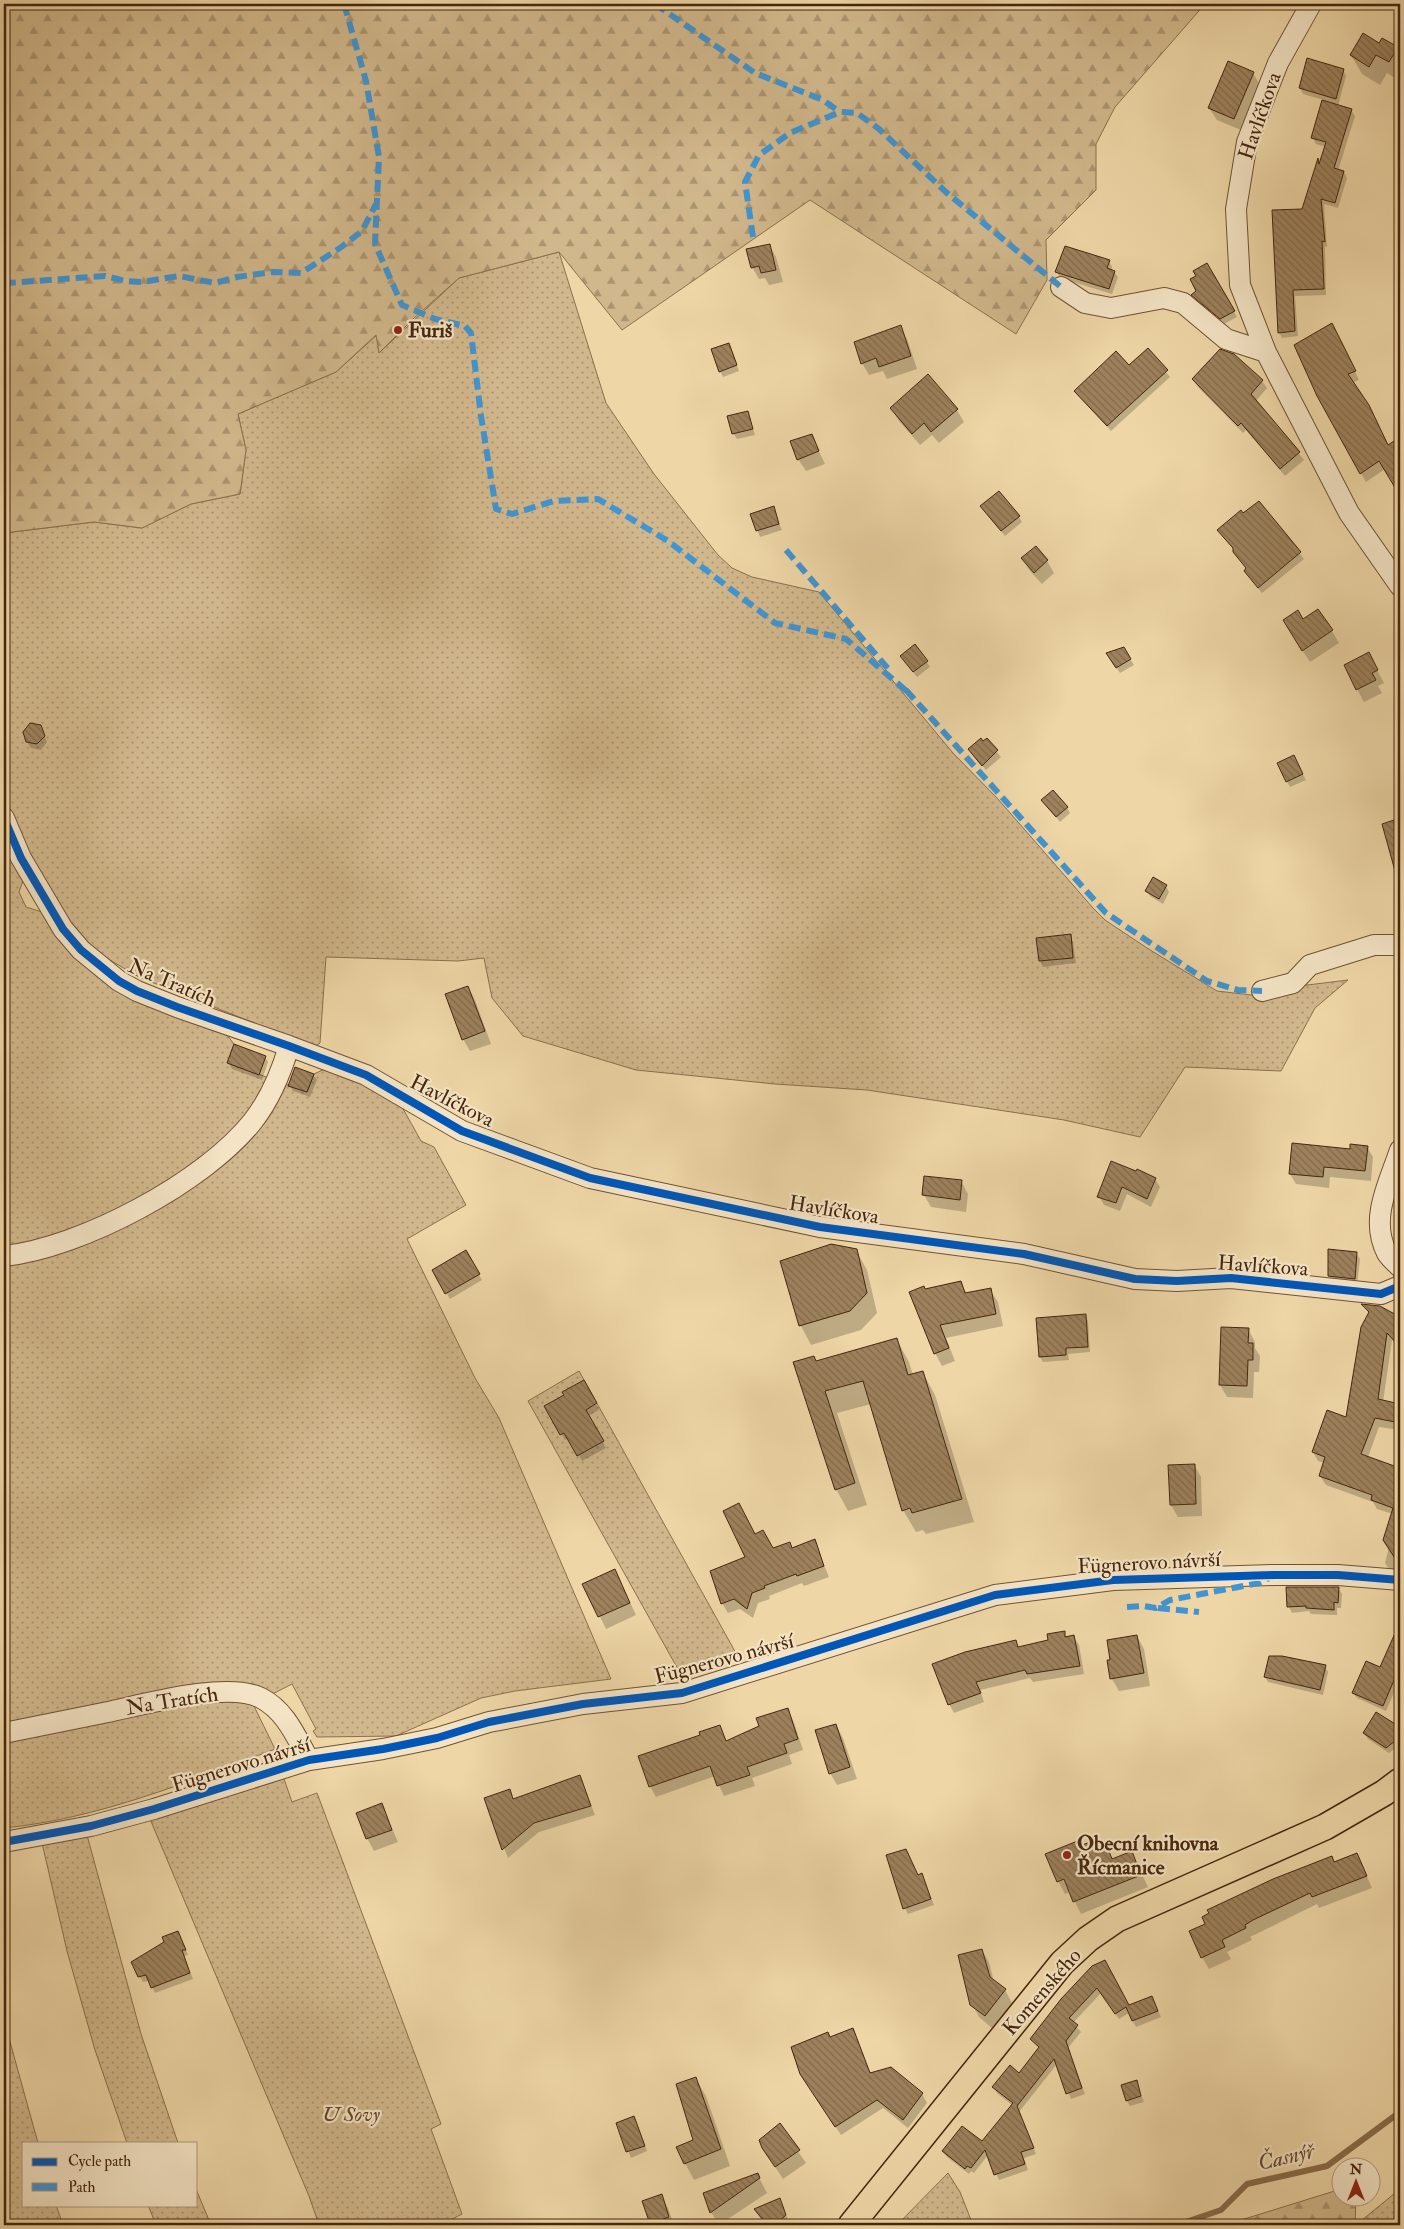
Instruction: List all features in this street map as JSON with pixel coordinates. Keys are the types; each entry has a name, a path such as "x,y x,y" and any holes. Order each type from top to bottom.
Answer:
{"main road":[{"name":"Komenského","path":"851,2225 1062,1963 1085,1942 1119,1918 1325,1827 1384,1793 1400,1781"}],"street":[{"name":"Havlíčkova","path":"1311,4 1278,63 1247,142 1236,209 1240,285 1266,352 1349,513 1400,586"},
{"path":"1061,287 1085,303 1111,308 1164,298 1183,303 1226,339 1266,352"},
{"name":"Na Tratích","path":"4,818 21,858 63,929 81,950 101,968 137,991 289,1046"},
{"path":"1262,991 1293,983 1310,965 1374,945 1400,944"},
{"name":"Havlíčkova","path":"289,1046 366,1075 462,1131 590,1178 820,1227 1024,1254 1135,1279 1177,1281 1230,1278 1381,1294 1400,1286"},
{"path":"4,1256 38,1251 108,1224 135,1212 188,1178 232,1143 252,1122 278,1080 289,1046"},
{"path":"1400,1150 1380,1207 1379,1229 1387,1254 1400,1267"},
{"name":"Fügnerovo návrší","path":"4,1842 91,1826 154,1810 309,1760 401,1746 437,1738 489,1722 583,1704 682,1693 748,1674 995,1595 1113,1580 1338,1575 1400,1580"},
{"name":"Na Tratích","path":"4,1733 192,1695 245,1693 260,1698 278,1709 286,1719 309,1760"}],"green space":[{"path":"4,4 1205,4 1115,107 1096,144 1096,190 1046,240 1047,280 1016,334 810,200 622,330 559,252 459,278 413,319 379,353 376,335 336,372 238,414 246,450 240,494 191,504 142,528 94,522 4,533"},
{"path":"559,252 606,403 654,474 718,555 732,568 752,577 819,592 953,753 997,798 1105,920 1217,991 1260,996 1291,987 1348,980 1315,1008 1281,1071 1185,1067 1140,1137 1064,1120 867,1090 775,1084 636,1070 523,1036 492,998 484,958 458,961 326,957 320,1043 314,1047 139,977 93,950 77,935 25,847 4,795 4,533 94,522 142,528 191,504 240,494 246,450 238,414 336,372 377,335 379,353 459,278"},
{"path":"4,835 24,878 19,892 26,907 42,912 56,932 224,1031 234,1044 228,1063 307,1092 314,1074 331,1066 397,1098 421,1141 434,1147 466,1205 407,1239 475,1378 499,1418 611,1679 515,1691 481,1698 396,1736 317,1737 313,1731 316,1729 292,1684 253,1704 275,1749 176,1786 108,1808 39,1823 4,1828"},
{"path":"579,1371 737,1655 679,1671 528,1401"},
{"name":"U Sovy","path":"283,1776 292,1802 317,1793 441,2124 431,2129 462,2214 441,2225 319,2225 309,2196 150,1819"},
{"path":"87,1835 141,2034 178,2142 127,2142 95,2050 67,1951 42,1843"},
{"path":"4,2020 38,2142 22,2142 22,2206 56,2206 63,2225 4,2225"},
{"path":"948,2173 960,2192 973,2225 897,2225"},
{"path":"1400,2189 1400,2225 1356,2225 1379,2206 1382,2206 1382,2204"},
{"path":"1332,2192 1332,2206 1356,2206 1355,2225 1225,2225"},
{"path":"198,2194 211,2225 156,2225 148,2206 198,2206"}],"building":[{"path":"1363,33 1379,43 1382,38 1398,47 1389,62 1376,55 1369,67 1350,55"},
{"path":"1307,58 1344,69 1336,99 1299,88"},
{"path":"1228,61 1254,72 1234,119 1208,108"},
{"path":"1322,100 1352,109 1334,168 1344,171 1335,203 1321,199 1325,242 1322,241 1324,289 1293,290 1295,331 1278,333 1272,210 1302,209 1318,158 1319,164 1326,142 1311,138"},
{"path":"770,244 776,270 761,273 759,266 751,268 746,249"},
{"path":"1065,246 1110,260 1107,268 1115,271 1109,289 1055,272"},
{"path":"1207,263 1235,311 1220,319 1191,295 1196,291 1190,279 1196,276 1193,271"},
{"path":"1332,323 1356,371 1348,374 1369,405 1388,445 1400,437 1400,496 1379,461 1360,474 1317,396 1294,345"},
{"path":"901,325 911,356 879,367 876,358 861,364 854,342"},
{"path":"729,343 737,365 719,372 711,349"},
{"path":"1148,348 1168,370 1107,426 1074,391 1116,351 1129,365"},
{"path":"1220,349 1234,354 1263,380 1251,394 1300,452 1280,469 1241,423 1238,426 1192,379"},
{"path":"928,374 958,409 931,432 924,423 912,434 890,408"},
{"path":"748,411 753,429 732,434 727,416"},
{"path":"812,434 819,451 797,460 790,441"},
{"path":"999,491 1020,516 1001,531 980,506"},
{"path":"1259,501 1301,552 1258,588 1244,571 1246,568 1233,552 1233,548 1217,530 1241,510 1243,513"},
{"path":"774,506 779,524 756,531 750,514"},
{"path":"1036,546 1048,560 1034,573 1021,558"},
{"path":"1318,609 1333,630 1302,651 1283,620 1298,610 1303,619"},
{"path":"915,644 928,661 913,672 900,656"},
{"path":"1124,647 1131,659 1116,668 1106,653"},
{"path":"1369,652 1378,670 1372,673 1376,680 1356,690 1344,665"},
{"path":"30,723 41,725 45,736 37,744 26,742 23,732"},
{"path":"981,738 983,741 987,738 998,750 982,766 968,749"},
{"path":"1294,755 1303,774 1286,782 1277,763"},
{"path":"1053,790 1068,807 1056,817 1041,800"},
{"path":"1400,818 1400,870 1395,871 1382,824"},
{"path":"1153,877 1167,885 1159,899 1145,891"},
{"path":"1071,934 1073,958 1039,961 1036,938"},
{"path":"468,986 485,1031 462,1040 445,994"},
{"path":"234,1044 266,1056 259,1075 227,1063"},
{"path":"295,1067 314,1074 307,1092 288,1086"},
{"path":"1292,1143 1350,1149 1350,1144 1368,1146 1365,1171 1324,1167 1323,1177 1289,1174"},
{"path":"1111,1161 1136,1171 1137,1169 1156,1178 1147,1199 1122,1187 1116,1203 1097,1197"},
{"path":"924,1176 962,1180 960,1200 922,1195"},
{"path":"831,1244 857,1249 867,1293 850,1311 799,1326 780,1261"},
{"path":"1328,1249 1357,1252 1355,1279 1328,1276"},
{"path":"466,1250 480,1274 445,1294 432,1270"},
{"path":"961,1281 965,1293 991,1288 996,1314 940,1325 949,1348 934,1354 909,1292 924,1286 925,1289"},
{"path":"1361,1304 1380,1306 1400,1317 1400,1347 1387,1333 1378,1399 1400,1404 1400,1423 1375,1418 1361,1454 1400,1468 1400,1566 1383,1540 1393,1508 1371,1500 1372,1495 1319,1476 1325,1457 1312,1452 1327,1410 1346,1417 1361,1327 1369,1312"},
{"path":"1086,1314 1088,1347 1066,1348 1066,1355 1039,1357 1036,1318"},
{"path":"1221,1327 1249,1328 1248,1343 1253,1343 1253,1360 1248,1360 1247,1386 1219,1385"},
{"path":"897,1338 908,1375 923,1371 962,1499 912,1513 910,1508 902,1511 863,1381 825,1391 855,1483 835,1490 793,1362 814,1356 816,1361"},
{"path":"584,1380 597,1403 586,1410 604,1441 577,1456 564,1433 560,1435 544,1406 564,1395 562,1392"},
{"path":"1195,1464 1196,1504 1170,1505 1168,1465"},
{"path":"739,1503 755,1534 763,1530 773,1548 790,1542 792,1548 815,1539 824,1566 764,1586 765,1588 752,1593 747,1609 734,1599 721,1604 710,1571 745,1557 723,1511"},
{"path":"615,1569 630,1603 598,1617 582,1584"},
{"path":"1286,1587 1339,1587 1338,1603 1334,1602 1334,1610 1306,1608 1306,1606 1287,1607"},
{"path":"1400,1622 1400,1666 1383,1706 1352,1693 1366,1661 1380,1667"},
{"path":"1065,1631 1065,1637 1074,1635 1080,1666 1027,1674 1025,1670 976,1682 981,1693 948,1705 932,1664 965,1652 1016,1640 1018,1647 1048,1640 1047,1634"},
{"path":"1137,1635 1144,1673 1110,1679 1107,1660 1110,1660 1107,1640"},
{"path":"1269,1656 1282,1656 1326,1665 1320,1690 1264,1677"},
{"path":"788,1708 798,1739 784,1744 787,1753 747,1767 750,1775 717,1786 710,1766 649,1787 638,1756 700,1735 699,1732 720,1725 726,1741 759,1726 756,1718"},
{"path":"1376,1712 1400,1727 1400,1737 1386,1748 1363,1733"},
{"path":"836,1724 850,1767 829,1774 815,1730"},
{"path":"580,1775 591,1806 534,1823 502,1850 484,1798 510,1789 513,1799"},
{"path":"382,1803 392,1830 366,1839 356,1813"},
{"path":"1080,1840 1082,1845 1093,1841 1094,1845 1105,1841 1112,1859 1132,1851 1141,1875 1073,1902 1064,1879 1057,1882 1045,1854"},
{"path":"906,1849 918,1875 922,1873 931,1899 903,1909 886,1855"},
{"path":"1357,1853 1367,1876 1312,1897 1310,1893 1253,1920 1245,1925 1246,1928 1222,1940 1225,1947 1201,1958 1189,1931 1205,1924 1202,1917 1209,1913 1207,1910 1273,1879 1332,1856 1334,1862"},
{"path":"178,1931 186,1950 182,1950 190,1973 151,1988 146,1975 138,1977 131,1962 164,1942 162,1937"},
{"path":"982,1949 990,1977 1006,1989 985,2016 970,2005 958,1955"},
{"path":"1105,1960 1129,2005 1152,1996 1158,2011 1132,2021 1126,2007 1115,2014 1097,1988 1069,2018 1078,2025 1066,2041 1082,2088 1066,2094 1054,2059 1017,2106 1034,2148 1021,2152 1025,2164 994,2175 985,2150 971,2168 967,2166 965,2169 942,2151 962,2126 982,2141 1013,2103 992,2087 1010,2065 1019,2073 1039,2047 1030,2039 1061,1999 1092,1966"},
{"path":"853,2028 870,2073 891,2067 923,2093 903,2120 877,2100 835,2127 800,2074 791,2047 828,2032 830,2037"},
{"path":"696,2077 721,2149 684,2164 676,2147 693,2140 676,2084"},
{"path":"1137,2080 1141,2096 1126,2101 1121,2085"},
{"path":"634,2116 645,2146 626,2152 616,2123"},
{"path":"780,2123 800,2150 775,2167 759,2140"},
{"path":"758,2173 760,2178 710,2213 703,2193"},
{"path":"662,2194 669,2217 650,2224 642,2201"},
{"path":"780,2198 786,2215 775,2225 767,2225 754,2209"}],"waterway":[{"name":"Časnýř","path":"1177,2225 1221,2210 1247,2184 1327,2166 1400,2112"}],"marked path":[{"path":"344,4 366,81 379,157 375,244 402,305 435,319 465,326 471,333 481,416 496,509 512,514 554,501 598,499 668,541 775,623 846,639 910,694"},
{"path":"655,4 755,73 823,100 840,112"},
{"path":"753,237 745,182 759,155 790,133 840,112 857,113 879,129 947,193 1061,287"},
{"path":"4,282 105,276 126,281 142,282 179,276 215,283 237,277 273,272 301,273 340,248 362,231 376,204"},
{"path":"786,550 890,671"},
{"path":"906,690 1106,913 1207,981 1238,990 1262,991"},
{"path":"1127,1607 1143,1606 1156,1608 1170,1600 1259,1583 1269,1578"},
{"path":"1158,1608 1199,1612"}],"cycle path":[{"path":"4,818 21,858 63,929 81,950 119,981 137,991 177,1007 366,1075 462,1131 590,1178 820,1227 1024,1254 1135,1279 1177,1281 1231,1278 1381,1294 1400,1286"},
{"path":"4,1842 91,1826 154,1809 309,1760 383,1749 437,1738 489,1722 583,1704 682,1693 995,1595 1113,1580 1274,1575 1338,1575 1400,1580"}],"place":[{"name":"Furiš","path":"398,330"},
{"name":"Obecní knihovna Řícmanice","path":"1067,1855"}]}
